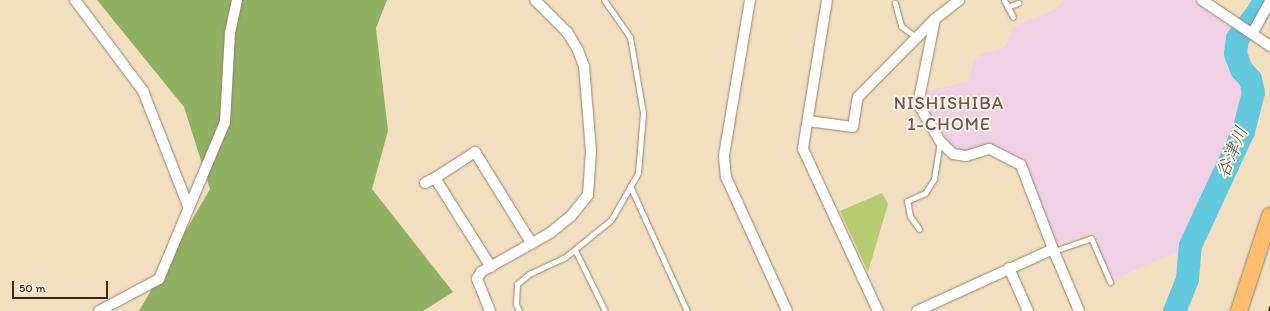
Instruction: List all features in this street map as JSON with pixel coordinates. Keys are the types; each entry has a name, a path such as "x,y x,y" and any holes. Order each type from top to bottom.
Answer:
{"highway":[{"path":"1239,311 1270,216"}],"street":[{"path":"75,0 143,91 188,206"},
{"path":"99,311 159,279 188,206 225,122 230,33 237,0"},
{"path":"490,311 478,279 481,272 532,244 571,216 588,195 591,151 584,66 578,50 566,32 535,0"},
{"path":"750,0 724,156 726,177 787,311"},
{"path":"828,0 803,149 878,311"},
{"path":"808,121 853,126 858,98 935,19 959,0"},
{"path":"1202,0 1270,46"},
{"path":"1252,34 1270,2"},
{"path":"935,19 918,104 940,141 953,154 966,156 989,149 1021,165 1053,250 1079,311"},
{"path":"425,183 475,152 532,244"},
{"path":"435,178 491,267"},
{"path":"917,311 1009,268 1053,250"},
{"path":"1009,268 1028,311"}],"lane":[{"path":"519,311 516,304 517,284 529,274 575,250 611,220 638,173 643,113 630,36 604,0"},
{"path":"1004,0 1013,17"},
{"path":"895,3 901,26 917,38"},
{"path":"1008,7 1018,3"},
{"path":"918,229 910,216 907,201 925,193 934,179 940,141"},
{"path":"630,186 687,311"},
{"path":"1053,250 1091,238 1110,282"},
{"path":"575,250 605,311"}],"shaded area":[{"path":"1064,0 1194,0 1235,30 1234,33 1230,31 1226,37 1226,49 1229,61 1241,77 1245,90 1243,105 1225,154 1212,173 1178,251 1117,278 1112,276 1093,232 1057,245 1024,164 991,145 967,153 956,152 924,106 928,91 969,81 974,60 983,53 997,51 1006,45 1013,27 1056,9"}],"green space":[{"path":"97,0 387,0 376,28 388,131 372,189 453,292 423,311 139,311 210,189 184,107"},
{"path":"882,193 888,204 868,272 840,211"}],"waterway":[{"name":"谷津川","path":"1174,311 1187,278 1190,245 1243,131 1253,92 1250,79 1241,69 1235,53 1237,38 1256,14 1264,0"}],"railway":[{"path":"1269,311 1270,307"}],"district":[{"name":"NISHISHIBA 1-CHOME","path":"949,114"}]}
